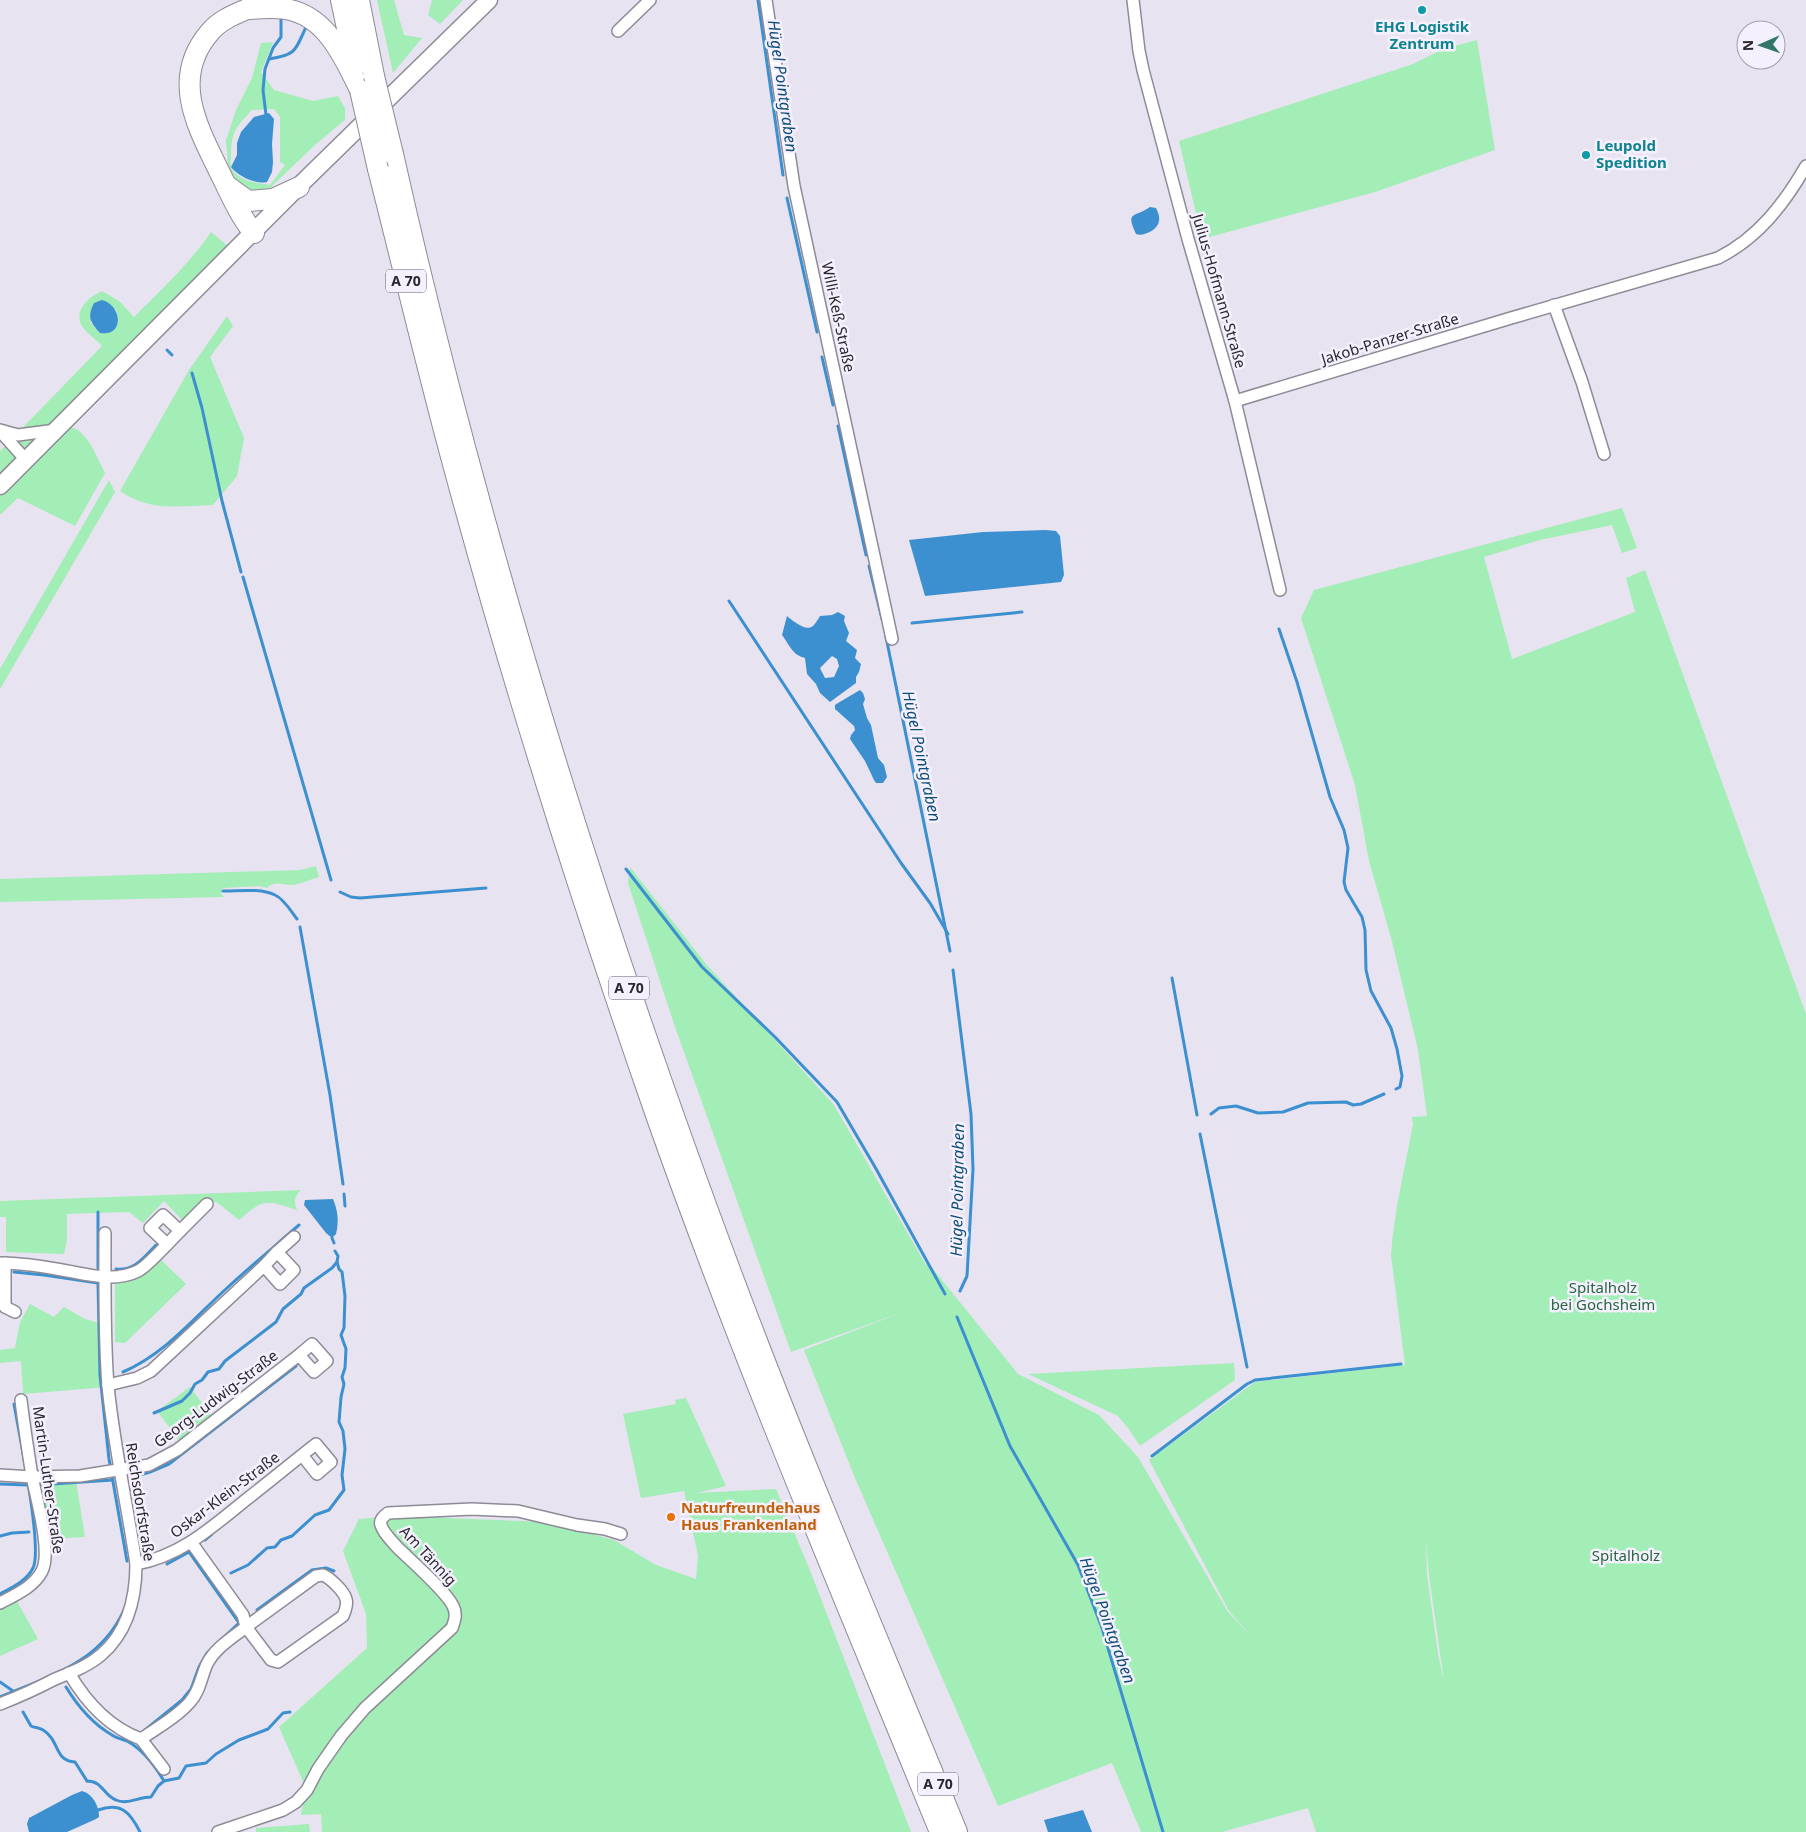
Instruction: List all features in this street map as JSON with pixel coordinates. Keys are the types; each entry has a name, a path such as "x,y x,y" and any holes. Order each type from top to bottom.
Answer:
{"highway":[{"name":"A 70","path":"341,0 367,83 393,154 427,302 475,484 522,651 608,926 670,1106 757,1340 957,1832"},
{"name":"A 70","path":"359,0 378,169 460,490 508,658 590,924 662,1130 737,1333 804,1502 940,1832"},
{"path":"254,233 242,216 199,129 192,110 189,74 200,45 210,31 228,18 258,4 287,9 311,19 325,31 367,83"},
{"path":"226,184 248,201 273,199 299,187"}],"main road":[{"path":"0,486 489,0"}],"street":[{"path":"618,32 650,0"},
{"name":"Willi-Keß-Straße","path":"766,0 794,186 892,639"},
{"name":"Julius-Hofmann-Straße","path":"1133,0 1143,70 1188,239 1235,401 1280,590"},
{"name":"Jakob-Panzer-Straße","path":"1235,401 1554,305 1708,261 1731,251 1764,226 1781,206 1806,166"},
{"path":"1554,305 1582,382 1604,454"},
{"path":"0,431 18,435 56,430"},
{"path":"0,431 26,460"},
{"path":"15,1312 5,1307 2,1263 46,1267 105,1278 139,1271 207,1204"},
{"path":"166,1244 150,1228 163,1215 180,1231"},
{"name":"Reichsdorfstraße","path":"0,1704 68,1674 101,1655 121,1630 134,1599 136,1564 112,1422 108,1386 105,1327 105,1233"},
{"path":"108,1386 137,1378 151,1370 294,1237"},
{"path":"264,1266 280,1284 294,1270 278,1252"},
{"name":"Georg-Ludwig-Straße","path":"0,1475 32,1477 80,1476 150,1466 163,1459 299,1355"},
{"name":"Martin-Luther-Straße","path":"0,1603 28,1587 39,1575 45,1557 21,1400"},
{"name":"Oskar-Klein-Straße","path":"136,1564 166,1556 191,1542 213,1527 302,1455"},
{"name":"Am Tännig","path":"218,1832 282,1810 296,1802 307,1790 318,1769 341,1736 365,1708 452,1628 456,1616 453,1605 443,1592 391,1540 381,1526 380,1521 384,1516 388,1514 472,1509 518,1510 621,1534"},
{"path":"141,1739 183,1710 197,1693 212,1657 226,1643 246,1627 316,1576 323,1575 330,1578 347,1600 347,1608 343,1616 278,1662 271,1660 246,1627 243,1615 191,1542"},
{"path":"68,1674 88,1702 107,1720 128,1734 141,1739 164,1769"}],"green space":[{"path":"377,0 394,0 404,35 422,38 393,73"},
{"path":"432,0 463,0 440,24 428,15"},
{"path":"1477,40 1495,150 1375,192 1202,239 1179,141 1413,64 1443,49"},
{"path":"273,42 261,72 274,90 313,101 338,96 345,108 345,120 315,145 270,188 253,193 239,185 228,165 226,140 236,110 252,78 261,43","holes":["274,109 280,117 280,162 285,165 270,185 251,182 242,178 233,170 230,164 233,136 238,126 252,110"]},
{"path":"211,232 234,251 0,485 0,451 102,346 87,332 80,322 80,312 85,303 102,291 119,301 134,317 174,276","holes":["116,309 118,318 116,327 100,333 90,322"]},
{"path":"227,316 233,326 210,357 244,438 237,476 213,505 176,507 153,505 131,498 120,491 189,370"},
{"path":"70,427 82,433 87,439 105,473 75,526 18,498 0,515 0,496"},
{"path":"109,480 115,492 0,689 0,669"},
{"path":"1622,508 1637,548 1622,553 1612,525 1540,540 1484,557 1512,659 1635,612 1626,578 1645,570 1806,1014 1806,1832 1316,1832 1308,1808 1222,1832 1141,1832 1112,1763 998,1806 855,1478 804,1350 903,1312 791,1352 674,1024 628,883 630,867 706,964 834,1105 926,1265 929,1264 1018,1374 1099,1415 1138,1457 1228,1612 1252,1637 1229,1611 1149,1460 1255,1382 1405,1365 1391,1255 1392,1239 1413,1124 1412,1117 1427,1116 1418,1050 1392,941 1369,861 1355,785 1301,618 1314,590","holes":["1426,1541 1444,1681 1438,1654 1427,1575"]},
{"path":"316,866 319,877 305,882 291,885 272,884 267,888 259,886 223,888 221,894 224,897 0,902 0,879 300,870"},
{"path":"301,1190 295,1199 297,1210 278,1204 266,1203 254,1208 239,1220 218,1203 206,1199 182,1220 164,1201 143,1223 129,1212 67,1214 67,1240 64,1254 6,1252 6,1217 0,1217 0,1201"},
{"path":"158,1257 186,1284 125,1343 115,1342 115,1282"},
{"path":"30,1304 54,1317 64,1307 85,1319 103,1324 107,1387 23,1394 21,1361 0,1363 0,1350 15,1348 20,1322"},
{"path":"1234,1363 1235,1380 1140,1446 1118,1416 1028,1374"},
{"path":"190,1387 214,1419 182,1444 157,1411"},
{"path":"686,1398 726,1486 697,1493 776,1489 811,1573 911,1832 322,1832 321,1814 301,1815 306,1788 279,1727 367,1648 366,1614 343,1551 359,1519 395,1516 549,1522 614,1540 656,1565 696,1579 698,1556 684,1491 641,1498 623,1414 676,1404 675,1400"},
{"path":"76,1481 85,1537 48,1539 41,1491 46,1483"},
{"path":"14,1596 38,1639 0,1656 0,1603"},
{"path":"309,1824 310,1832 256,1832 256,1828"}],"water":[{"path":"269,113 274,119 273,162 272,172 267,182 263,183 243,176 231,167 237,155 237,143 241,132 254,117"},
{"path":"1150,207 1156,208 1159,214 1158,224 1150,232 1136,234 1131,221 1133,216"},
{"path":"102,300 109,303 117,314 117,326 108,333 100,333 94,326 90,316 94,303"},
{"path":"1056,531 1060,536 1064,575 1061,582 925,596 909,540 983,532"},
{"path":"838,612 845,616 844,621 849,633 846,641 857,650 855,658 861,664 856,677 856,683 830,702 820,693 816,684 807,674 805,658 791,649 782,635 787,616 807,628 813,626 820,616 832,615","holes":["832,656 837,659 839,666 834,677 825,678 820,668"]},
{"path":"860,690 865,699 863,704 871,725 878,758 884,765 887,777 883,783 876,783 865,761 850,739 855,730 854,726 835,709 835,705"},
{"path":"333,1199 338,1220 336,1234 332,1238 304,1205 305,1200"},
{"path":"82,1791 95,1801 99,1817 67,1832 29,1832 27,1824 29,1818"},
{"path":"1083,1810 1092,1832 1048,1832 1044,1820"}],"waterway":[{"name":"Hügel Pointgraben","path":"758,0 783,175"},
{"path":"266,115 263,90 265,69 273,48 281,37 281,17"},
{"path":"269,59 285,56 294,50 306,27"},
{"name":"Hügel Pointgraben","path":"787,198 817,332"},
{"path":"167,350 172,355"},
{"name":"Hügel Pointgraben","path":"822,357 833,405"},
{"path":"192,373 241,572"},
{"name":"Hügel Pointgraben","path":"838,426 866,555"},
{"name":"Hügel Pointgraben","path":"869,566 882,619"},
{"path":"243,577 331,880"},
{"path":"729,601 901,863 930,903 948,934"},
{"path":"912,623 1022,612"},
{"path":"1279,629 1297,682 1330,797 1344,830 1348,848 1344,882 1346,890 1362,917 1365,930 1366,970 1371,991 1391,1028 1397,1049 1402,1076 1400,1087 1396,1089"},
{"name":"Hügel Pointgraben","path":"886,637 950,951"},
{"path":"626,869 702,967 775,1037 837,1102 945,1294"},
{"path":"340,892 351,897 360,898 486,888"},
{"path":"223,891 243,890 275,895 284,902 297,919"},
{"path":"300,927 330,1095 343,1184"},
{"name":"Hügel Pointgraben","path":"953,970 971,1114 973,1169 967,1276 960,1291"},
{"path":"1172,978 1197,1115"},
{"path":"1211,1114 1219,1108 1236,1106 1258,1113 1283,1112 1308,1103 1346,1102 1353,1105 1361,1104 1384,1094"},
{"path":"1200,1134 1247,1367"},
{"path":"344,1194 345,1206"},
{"path":"98,1212 98,1268"},
{"path":"123,1372 152,1355 178,1335 236,1280 299,1225"},
{"path":"332,1238 334,1243"},
{"path":"116,1269 129,1268 156,1245"},
{"path":"231,1573 248,1565 267,1548 275,1547 281,1540 292,1536 315,1515 329,1510 344,1490 342,1475 345,1449 343,1431 339,1422 346,1349 341,1335 344,1328 345,1296 342,1272 339,1269 338,1256 335,1251"},
{"path":"154,1413 182,1401 195,1384 202,1380 208,1372 219,1369 225,1361 276,1322 283,1309 301,1294 304,1288 332,1268 337,1262"},
{"path":"14,1272 98,1283 100,1375 109,1459 127,1561"},
{"name":"Hügel Pointgraben","path":"957,1317 1010,1446 1078,1565 1102,1628 1163,1832"},
{"path":"1152,1456 1247,1384 1255,1380 1401,1364"},
{"path":"133,1477 169,1464 296,1366"},
{"path":"0,1594 27,1577 33,1568 35,1556 33,1515 14,1404"},
{"path":"37,1485 113,1480"},
{"path":"0,1484 28,1485"},
{"path":"0,1536 29,1532"},
{"path":"205,1540 212,1534"},
{"path":"145,1730 182,1700 191,1689 199,1667 207,1653 239,1623 189,1552 167,1564"},
{"path":"257,1610 312,1570 326,1568 334,1571"},
{"path":"0,1697 72,1666 102,1643 114,1628 124,1610"},
{"path":"0,1682 13,1691"},
{"path":"66,1687 75,1701 92,1720 105,1731 127,1741 143,1753 164,1781"},
{"path":"23,1712 31,1726 41,1729 48,1734 64,1758 75,1762 87,1781"},
{"path":"87,1781 96,1783 116,1800 129,1801 151,1797 158,1786 164,1781 179,1778 186,1766 206,1763 216,1754 239,1740 268,1729 283,1713 290,1712"},
{"path":"98,1810 113,1807 124,1810 140,1832"}],"place":[{"name":"EHG Logistik Zentrum","path":"1422,10"},
{"name":"Leupold Spedition","path":"1586,155"},
{"name":"Naturfreundehaus Haus Frankenland","path":"671,1517"}],"park label":[{"name":"Spitalholz bei Gochsheim","path":"1603,1296"},
{"name":"Spitalholz","path":"1626,1556"}]}
